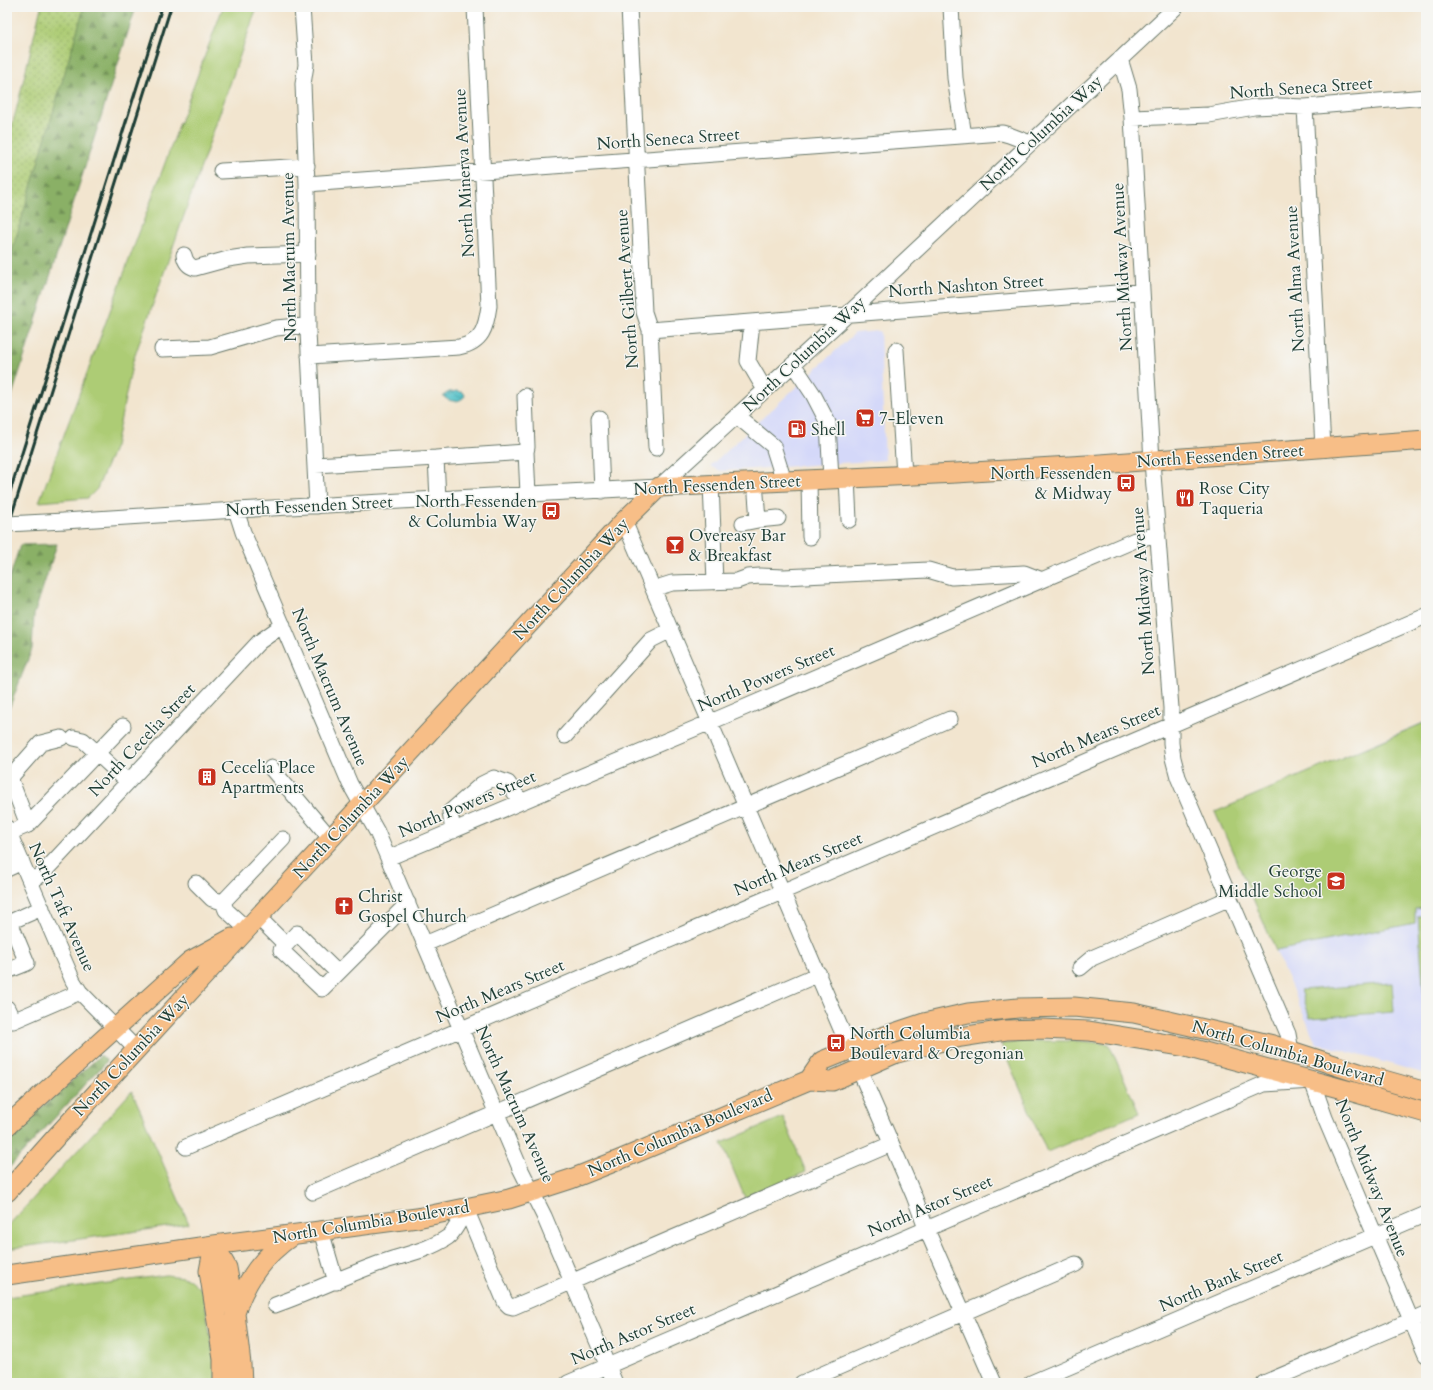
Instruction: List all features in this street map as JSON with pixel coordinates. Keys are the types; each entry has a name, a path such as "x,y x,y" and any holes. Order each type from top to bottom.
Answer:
{"main road":[{"name":"North Fessenden Street","path":"659,487 1152,461 1426,440"},
{"name":"North Columbia Way","path":"7,1192 624,521 659,487"},
{"path":"7,1126 190,962 253,923"},
{"name":"North Columbia Boulevard","path":"809,1080 822,1062 880,1037 924,1023 968,1013 1018,1008 1074,1007 1134,1013 1239,1037 1291,1051 1359,1073 1426,1092"},
{"name":"North Columbia Boulevard","path":"8,1275 214,1245 417,1218 509,1199 571,1179 619,1160 809,1080 832,1081 894,1054 961,1037 1006,1030 1041,1029 1090,1031 1186,1047 1426,1113"},
{"path":"1312,1082 1317,1077 1325,1076 1352,1078 1359,1073"},
{"path":"235,1313 240,1297 257,1268 268,1255 294,1234"},
{"path":"214,1245 227,1268 242,1364 242,1383"},
{"path":"214,1245 209,1271 223,1359 223,1383"}],"street":[{"name":"North Macrum Avenue","path":"302,7 306,65 303,84 308,184 308,325 317,506"},
{"name":"North Minerva Avenue","path":"309,356 459,347 467,346 480,337 487,319 489,306 475,7"},
{"name":"North Gilbert Avenue","path":"629,7 644,312 650,330 656,448"},
{"path":"951,7 955,78 964,136"},
{"name":"North Columbia Way","path":"659,487 848,314 1176,7"},
{"name":"North Midway Avenue","path":"1120,59 1129,89 1132,118 1152,461 1172,708 1173,758 1178,777 1288,1034 1291,1051"},
{"name":"North Seneca Street","path":"1132,118 1209,115 1254,107 1305,107 1426,98"},
{"name":"North Alma Avenue","path":"1305,107 1323,448"},
{"name":"North Seneca Street","path":"308,184 1002,133 1009,134 1030,143"},
{"path":"221,171 307,166"},
{"path":"184,255 186,262 195,268 228,259 248,256 308,254"},
{"name":"North Nashton Street","path":"650,330 1142,291"},
{"path":"752,322 748,361 764,390"},
{"path":"162,349 210,347 276,328 308,325"},
{"path":"896,350 904,475"},
{"path":"793,364 813,394 828,423 849,520"},
{"path":"525,396 528,494"},
{"path":"737,416 773,446 784,481"},
{"path":"599,418 602,491"},
{"path":"315,465 526,452"},
{"path":"436,458 438,499"},
{"path":"809,479 810,537"},
{"path":"755,482 758,520"},
{"path":"711,484 715,582"},
{"name":"North Fessenden Street","path":"7,524 659,487"},
{"name":"North Macrum Avenue","path":"236,510 243,532 350,784 377,832 496,1113 520,1168 544,1216 615,1383"},
{"path":"743,522 778,518"},
{"path":"624,521 819,974 850,1050"},
{"name":"North Powers Street","path":"388,858 711,722 1136,540 1158,534"},
{"path":"653,589 672,583 737,581 748,577 760,576 784,577 928,570 952,577 1024,573 1042,580"},
{"name":"North Mears Street","path":"186,1147 1426,616"},
{"name":"North Cecelia Street","path":"30,881 41,875 259,642 283,625"},
{"path":"564,736 651,640 671,630"},
{"path":"425,944 950,719"},
{"path":"8,830 28,825 123,726"},
{"path":"28,825 10,778 41,743 68,738 83,740 128,782"},
{"path":"271,768 331,839"},
{"path":"453,831 450,812 482,784 494,778 508,783 521,802"},
{"name":"North Taft Avenue","path":"8,830 72,981 80,992 137,1050"},
{"path":"223,902 283,839"},
{"path":"7,870 22,862"},
{"path":"196,883 212,899 223,902"},
{"path":"1080,968 1092,958 1230,898"},
{"path":"223,902 226,910 253,923 286,945"},
{"path":"338,973 297,933 281,950 322,989 338,973 408,903"},
{"path":"7,971 27,963 10,922 42,908"},
{"path":"313,1192 819,974"},
{"path":"7,1008 13,1021 80,992"},
{"path":"859,1069 914,1196 926,1228 994,1383"},
{"name":"North Midway Avenue","path":"1312,1082 1325,1118 1426,1355"},
{"name":"North Astor Street","path":"568,1383 1264,1084 1312,1082"},
{"path":"466,1209 505,1302 509,1306 513,1307 891,1144"},
{"path":"275,1305 336,1282 385,1261 420,1251 437,1244 450,1236 466,1209"},
{"name":"North Bank Street","path":"1031,1383 1426,1214"},
{"path":"321,1231 336,1282"},
{"path":"802,1383 1076,1264"},
{"path":"1264,1383 1426,1314"}],"shaded area":[{"path":"880,331 885,460 721,471 710,466 855,333"},
{"name":"George Middle School","path":"1426,721 1426,1074 1316,1043 1215,812"}],"green space":[{"path":"41,7 84,7 7,268 7,142"},
{"path":"84,7 136,7 7,411 7,268"},
{"path":"223,7 257,7 133,361 115,446 97,489 88,498 39,502"},
{"path":"57,544 34,615 32,649 7,714 7,586 20,545"},
{"name":"George Middle School","path":"1426,722 1426,908 1415,909 1415,923 1276,951 1215,812"},
{"path":"1418,916 1426,916 1426,1025"},
{"path":"1392,983 1394,1012 1310,1018 1301,990"},
{"path":"1027,1041 1080,1041 1109,1044 1139,1113 1047,1152 1001,1044"},
{"path":"101,1055 107,1061 7,1170 7,1138"},
{"path":"132,1091 189,1224 7,1249 7,1227"},
{"path":"783,1117 806,1172 745,1198 722,1143"},
{"path":"166,1275 183,1277 190,1280 203,1291 218,1383 7,1383 7,1297"}],"water":[{"path":"458,391 464,393 465,396 461,400 452,401 444,397 444,395 449,392"}],"railway":[{"path":"7,501 162,7"},
{"path":"7,530 171,7"}],"place":[{"name":"7-Eleven","path":"865,418"},
{"name":"Shell","path":"797,429"},
{"name":"North Fessenden & Midway","path":"1126,483"},
{"name":"Rose City Taqueria","path":"1185,498"},
{"name":"North Fessenden & Columbia Way","path":"551,511"},
{"name":"Overeasy Bar & Breakfast","path":"675,545"},
{"name":"Cecelia Place Apartments","path":"207,777"},
{"name":"George Middle School","path":"1336,881"},
{"name":"Christ Gospel Church","path":"344,906"},
{"name":"North Columbia Boulevard & Oregonian","path":"836,1043"}]}
